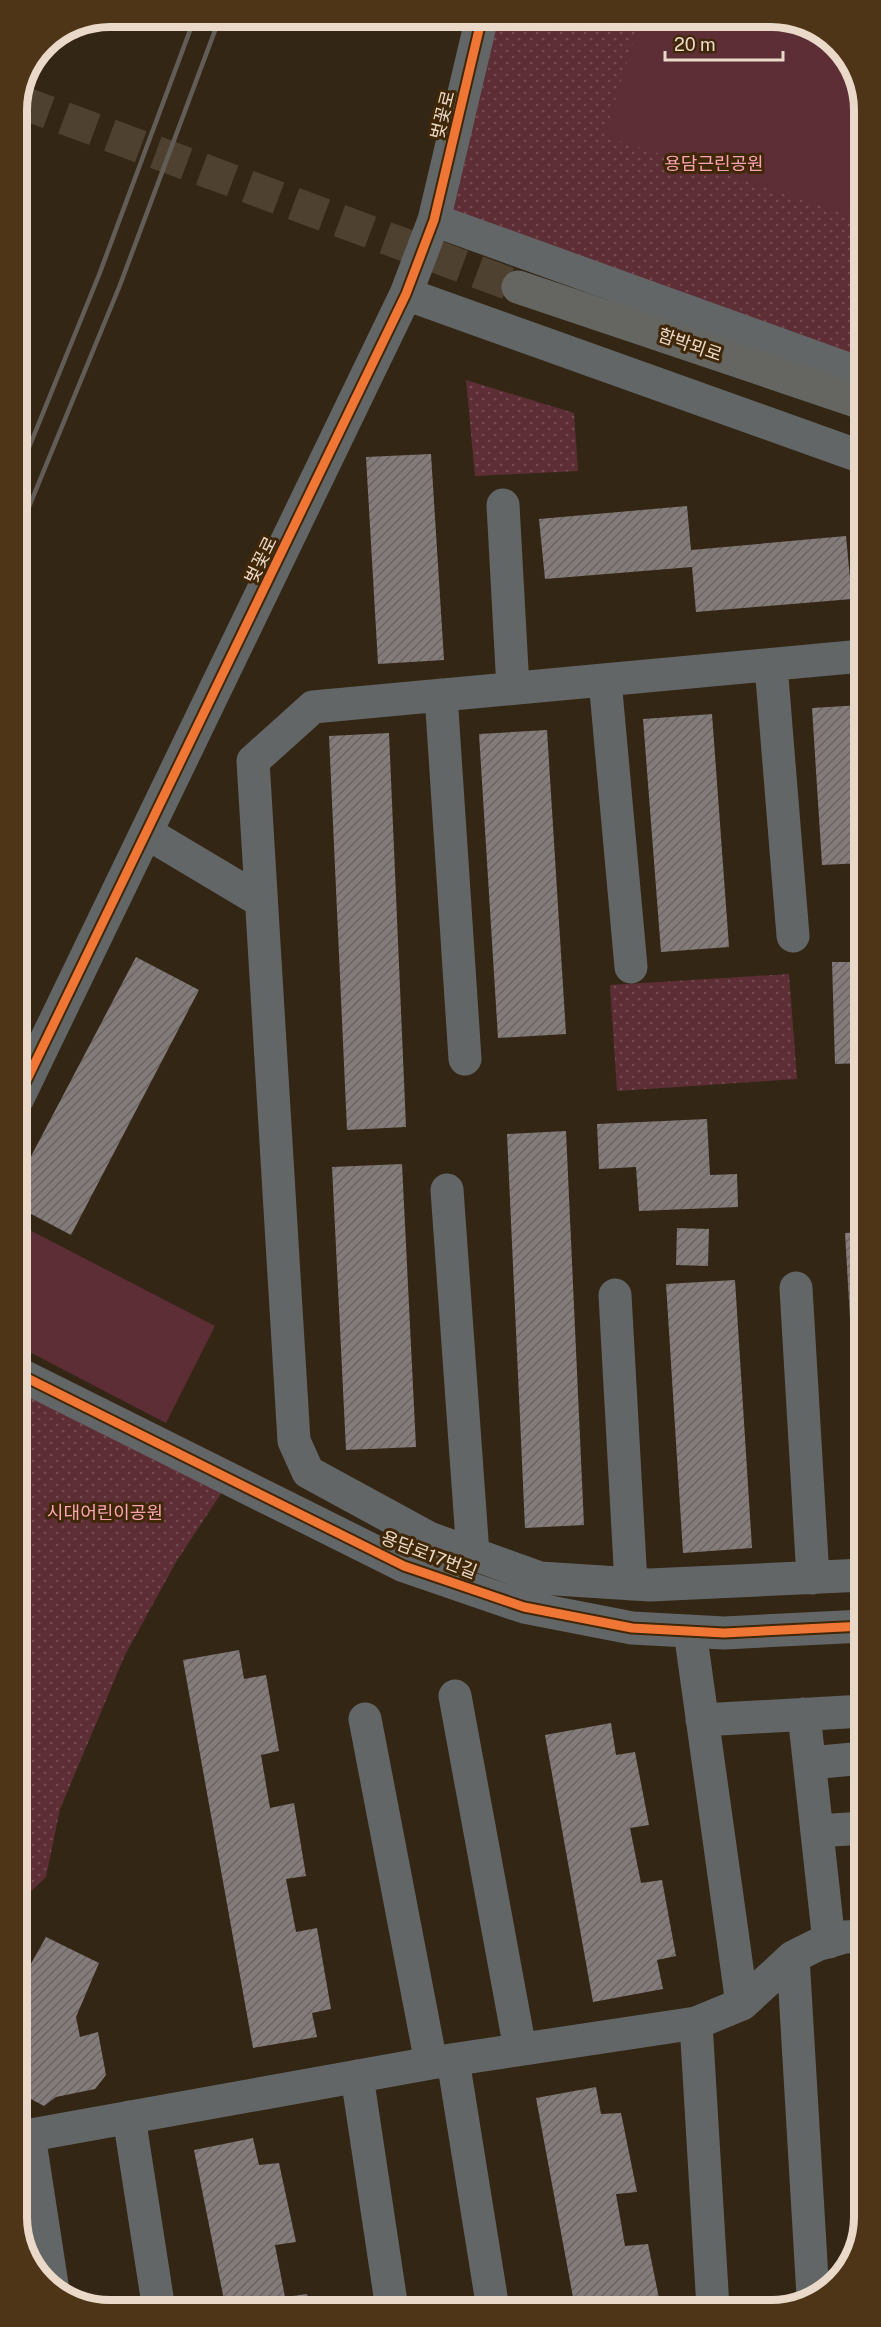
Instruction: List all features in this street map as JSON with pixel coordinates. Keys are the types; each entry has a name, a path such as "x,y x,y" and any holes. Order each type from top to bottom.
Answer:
{"main road":[{"name":"함박뫼로","path":"518,287 854,400"}],"street":[{"name":"벚꽃로","path":"27,1080 406,294 434,219 480,27"},
{"path":"434,219 854,371"},
{"path":"406,294 854,454"},
{"path":"503,505 513,688"},
{"path":"854,657 313,707 253,760 294,1441 308,1472 429,1538 540,1578 631,1584 854,1576"},
{"path":"771,665 793,936"},
{"path":"605,680 630,967"},
{"path":"441,695 465,1059"},
{"path":"147,833 261,901"},
{"path":"447,1191 473,1554"},
{"path":"796,1288 813,1578"},
{"path":"615,1295 631,1584"},
{"name":"용담로17번길","path":"27,1378 404,1566 524,1607 632,1628 724,1633 854,1626"},
{"path":"690,1631 742,2004"},
{"path":"455,1696 520,2049"},
{"path":"702,1720 854,1712"},
{"path":"804,1714 829,1942"},
{"path":"365,1719 442,2061 492,2300"},
{"path":"810,1763 854,1759"},
{"path":"817,1831 854,1829"},
{"path":"27,2136 442,2061 696,2023 742,2004 793,1957 829,1942 854,1937"},
{"path":"793,1957 813,2289"},
{"path":"696,2023 713,2300"},
{"path":"357,2076 391,2300"},
{"path":"129,2117 157,2300"},
{"path":"27,2147 50,2275"}],"green space":[{"name":"용담근린공원","path":"478,27 777,27 803,33 822,44 840,64 848,78 853,99 854,371 434,220"},
{"path":"638,27 777,27 803,33 830,51 848,78 851,88 854,110 854,216 604,136"},
{"path":"466,380 574,413 578,471 475,476"},
{"path":"789,974 797,1079 617,1091 610,985"},
{"path":"27,1229 215,1326 166,1423 27,1351"},
{"name":"시대어린이공원","path":"27,1378 230,1480 176,1562 125,1655 60,1809 46,1877 27,1895"}],"building":[{"path":"431,454 444,660 378,664 366,457"},
{"path":"687,506 691,550 846,536 852,599 696,612 692,567 545,579 539,519"},
{"path":"854,705 854,863 822,865 812,708"},
{"path":"712,714 729,947 661,952 643,719"},
{"path":"547,730 566,1034 498,1038 479,734"},
{"path":"389,733 406,1127 347,1130 329,736"},
{"path":"136,957 199,990 71,1235 27,1212 27,1164"},
{"path":"832,962 854,962 854,1063 835,1064"},
{"path":"707,1119 710,1175 737,1174 738,1207 639,1211 636,1167 599,1169 597,1124"},
{"path":"566,1131 584,1525 525,1528 507,1134"},
{"path":"402,1164 416,1447 346,1450 332,1167"},
{"path":"677,1228 709,1229 708,1266 676,1265"},
{"path":"854,1232 854,1387 845,1233"},
{"path":"735,1280 752,1548 683,1553 666,1284"},
{"path":"239,1650 244,1679 266,1675 279,1751 261,1755 270,1808 294,1803 306,1876 286,1879 296,1932 317,1928 331,2009 312,2013 317,2037 253,2048 183,1660"},
{"path":"611,1723 616,1755 635,1752 649,1825 630,1828 641,1883 662,1880 676,1956 657,1960 663,1989 593,2002 545,1735"},
{"path":"46,1937 99,1963 76,2017 80,2037 98,2032 106,2075 95,2089 56,2097 44,2106 27,2098 27,1971"},
{"path":"596,2087 601,2114 621,2113 637,2192 616,2194 625,2246 648,2244 659,2300 574,2300 536,2098"},
{"path":"253,2138 259,2165 279,2163 296,2242 275,2245 285,2297 307,2294 309,2300 224,2300 194,2150"}],"tunnel":[{"path":"27,104 518,287"}],"railway":[{"path":"27,452 99,275 191,27"},
{"path":"27,512 120,285 216,27"}],"cycle path":[{"path":"27,1079 406,294 434,220 480,27"},
{"path":"27,1378 404,1566 524,1607 632,1628 724,1633 854,1626"}]}
